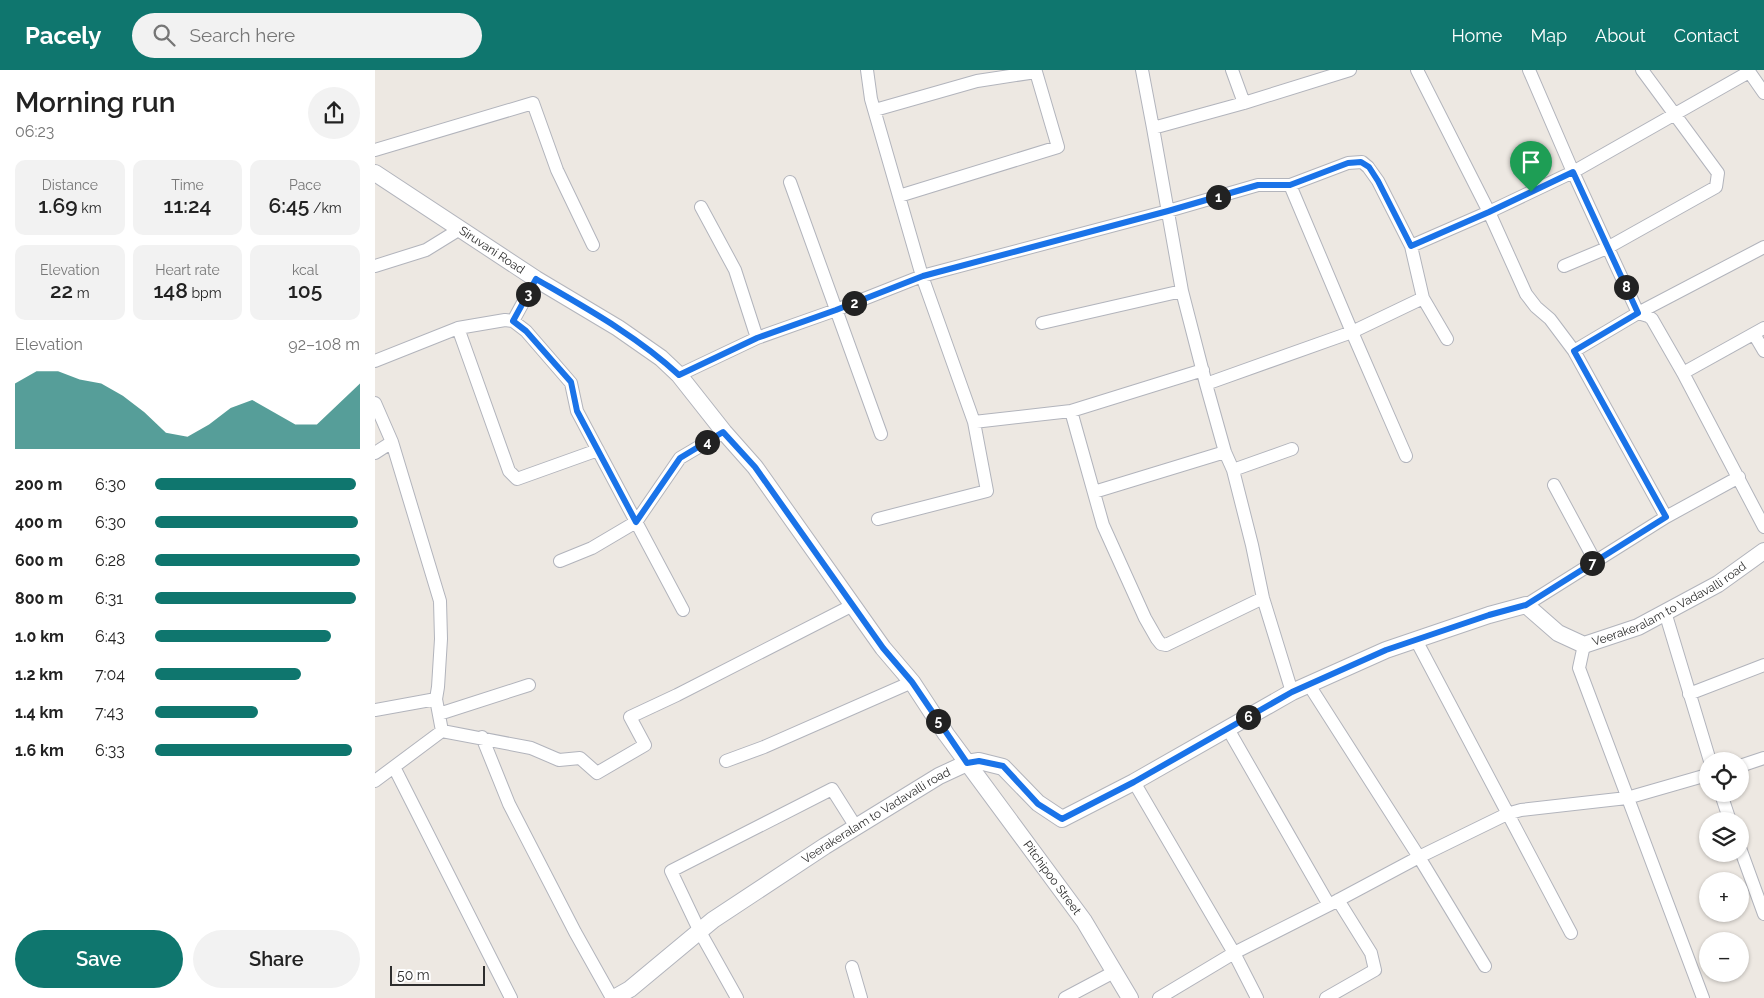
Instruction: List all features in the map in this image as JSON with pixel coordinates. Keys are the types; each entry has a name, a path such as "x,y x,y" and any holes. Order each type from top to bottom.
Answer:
{"street":[{"path":"867,70 875,110 923,276 973,422 987,492 878,519"},
{"path":"1142,70 1182,291 1225,452 1233,470 1263,598 1292,692"},
{"path":"1232,70 1244,102"},
{"path":"1153,128 1351,70"},
{"path":"1417,70 1489,212 1526,294 1536,307 1550,319 1574,351 1666,517"},
{"path":"1529,70 1607,248 1638,313 1652,319 1683,372 1764,527"},
{"path":"1564,266 1607,248 1716,187 1718,173 1642,70"},
{"path":"1411,246 1573,172 1748,71 1764,94"},
{"path":"875,110 977,80 1036,72 1058,147 899,196"},
{"path":"375,150 533,103 557,170 593,245"},
{"path":"679,375 757,338 923,276 1258,185 1290,185 1348,163 1361,162 1369,167 1378,181 1411,246 1423,298 1447,339"},
{"name":"Siruvani Road","path":"375,173 536,279 618,328 661,358 679,375 723,432 755,467 883,648 912,682 967,763"},
{"path":"790,182 881,434"},
{"path":"1290,185 1351,332 1406,456"},
{"path":"701,207 735,270 757,338"},
{"path":"375,266 427,250 460,229"},
{"path":"1574,351 1638,313 1764,247"},
{"path":"513,321 536,279"},
{"path":"1042,323 1182,291"},
{"path":"1206,384 1351,332 1423,298"},
{"path":"375,361 459,328 505,320 513,321 526,331 571,382 577,411 683,610"},
{"path":"459,328 509,471 517,478 598,450"},
{"path":"1683,372 1759,331 1764,351"},
{"path":"973,422 1071,412 1203,370"},
{"path":"375,403 392,442 440,601 441,639 438,687 435,699 442,731"},
{"path":"1071,412 1107,534 1145,618 1161,644 1166,645 1263,598"},
{"path":"560,560 592,548 636,522 680,458 723,432"},
{"path":"375,453 392,442"},
{"path":"1233,470 1292,449"},
{"path":"1094,492 1225,452"},
{"path":"1526,605 1666,517 1739,477"},
{"path":"1554,485 1595,561"},
{"name":"Veerakeralam to Vadavalli road","path":"613,998 630,989 713,920 779,875 939,776 967,763 979,761 1003,766 1038,804 1062,819 1134,782 1292,692 1386,650 1489,615 1526,605 1558,634 1585,645 1638,627 1718,584 1764,551"},
{"path":"375,781 442,731 531,748 559,760 581,758 597,773 645,745 630,717 677,695 853,604"},
{"path":"1665,612 1707,752"},
{"path":"1416,640 1571,933"},
{"path":"1585,645 1579,668 1703,998"},
{"path":"1689,694 1764,665"},
{"path":"726,761 764,747 912,682"},
{"path":"439,714 529,685"},
{"path":"1309,685 1419,857 1485,966"},
{"path":"375,710 435,699"},
{"path":"1228,729 1333,902 1371,953 1375,970 1326,998"},
{"path":"482,738 509,804 575,932 613,998"},
{"path":"1749,763 1764,758"},
{"name":"Pitchipoo Street","path":"967,763 1084,921 1130,998"},
{"path":"394,767 511,998"},
{"path":"1159,998 1233,953 1507,814 1521,810 1627,798 1699,777"},
{"path":"1134,782 1257,998"},
{"path":"737,998 700,932 671,871 832,789 856,827"},
{"path":"1746,862 1761,898 1764,914"},
{"path":"852,967 861,998"},
{"path":"1065,998 1113,972"}],"route":[{"path":"1361,162 1369,167 1411,246 1531,192 1573,172 1638,313 1574,351 1666,517 1526,605 1489,615 1386,650 1292,692 1134,782 1062,819 1038,804 1003,766 979,761 967,763 912,682 883,648 755,467 723,432 680,458 636,522 577,411 571,382 526,331 513,321 536,279 618,328 661,358 679,375 757,338 923,276 1258,185 1290,185 1348,163 1361,162"}]}
